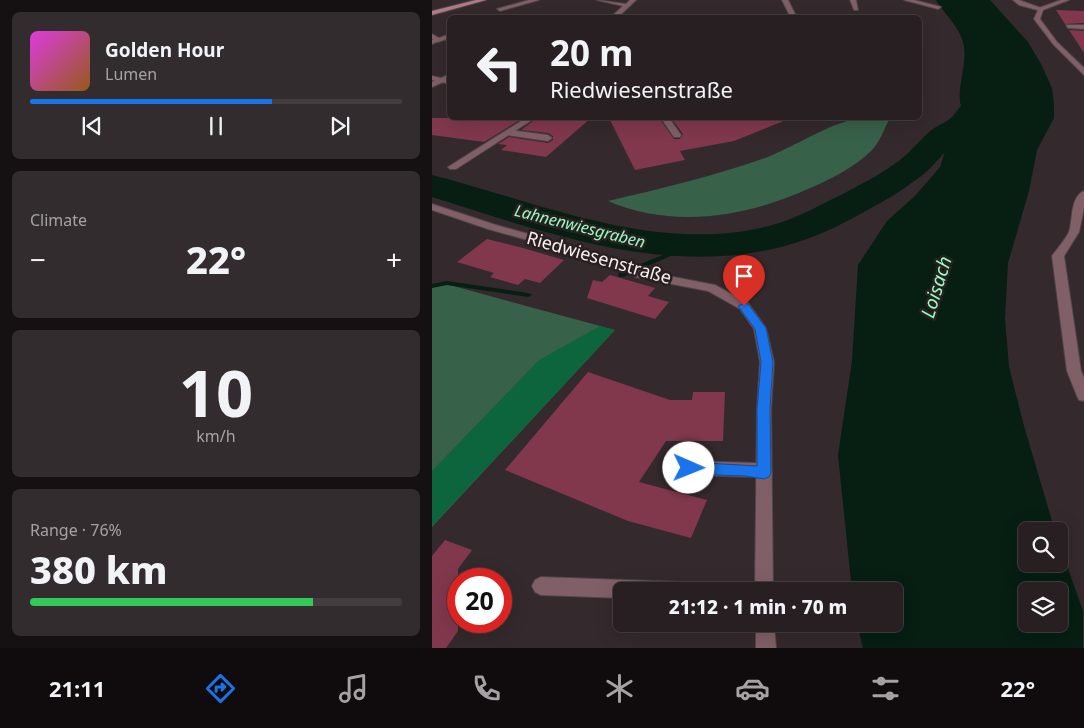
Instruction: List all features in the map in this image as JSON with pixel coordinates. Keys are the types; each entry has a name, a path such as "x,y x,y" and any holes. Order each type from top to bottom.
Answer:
{"street":[{"path":"432,13 483,0"},
{"path":"500,9 536,0"},
{"path":"600,0 626,5"},
{"path":"615,15 633,0"},
{"path":"785,0 792,15"},
{"path":"854,0 856,9"},
{"path":"906,0 938,7"},
{"path":"1016,0 1021,4 1042,9 1066,0"},
{"path":"1042,9 1037,18 1044,30 1084,73"},
{"path":"1068,26 1084,27"},
{"path":"434,39 447,37"},
{"path":"432,78 445,81"},
{"path":"432,85 445,81"},
{"path":"453,167 526,120"},
{"path":"666,120 677,135"},
{"path":"510,132 548,138"},
{"path":"1084,194 1074,232 1058,256 1084,396"},
{"name":"Riedwiesenstraße","path":"432,207 492,227 634,269 711,288 744,306 760,328 767,362 764,409 764,582"},
{"path":"689,468 749,470 764,473"},
{"path":"542,586 613,589"},
{"path":"765,632 766,648"}],"shaded area":[{"path":"889,120 875,147 858,162 817,185 784,199 760,207 735,212 683,217 633,210 608,201 687,182 746,165 847,121"},
{"path":"446,284 615,330 432,527 432,287"}],"green space":[{"path":"600,326 615,330 432,526 432,471 539,360"}],"water":[{"name":"Loisach","path":"936,0 990,0 1028,42 1052,88 1054,118 1037,150 1029,191 1008,263 1005,319 1009,367 1052,522 1018,522 1018,572 1068,572 1068,569 1083,611 1083,648 863,648 859,632 903,632 903,582 851,582 838,455 852,361 858,265 887,221 915,196 940,167 947,145 940,126 951,118 961,106 960,93 965,54 963,40 957,28"}],"building":[{"path":"1056,10 1084,11 1084,23 1065,24"},
{"path":"1069,30 1084,31 1084,53"},
{"path":"432,118 447,118 447,120 520,120 484,142 432,135"},
{"path":"534,120 589,120 546,157 501,150 507,145 498,144 509,137 548,143 553,140 553,136 548,133 521,130"},
{"path":"610,120 660,120 674,139 680,139 683,134 672,120 786,120 734,141 680,151 685,160 635,170"},
{"path":"487,239 564,260 540,283 525,279 518,285 490,277 494,273 457,262"},
{"path":"610,275 655,288 648,296 669,302 655,319 587,298 593,280 602,282"},
{"path":"588,372 670,400 692,400 693,392 725,392 723,441 666,441 639,482 707,500 691,538 628,521 505,470"},
{"path":"445,540 472,550 459,568 447,568 447,633 457,633 446,648 432,648 432,556"}],"waterway":[{"name":"Lahnenwiesgraben","path":"432,186 517,212 604,234 648,242 692,245 736,243 780,235 827,217 904,173 944,136 997,115"},
{"path":"621,275 689,246"},
{"path":"432,286 447,283 528,295"}],"route":[{"path":"689,468 757,470 764,473 764,409 767,362 760,328 744,306"}]}
